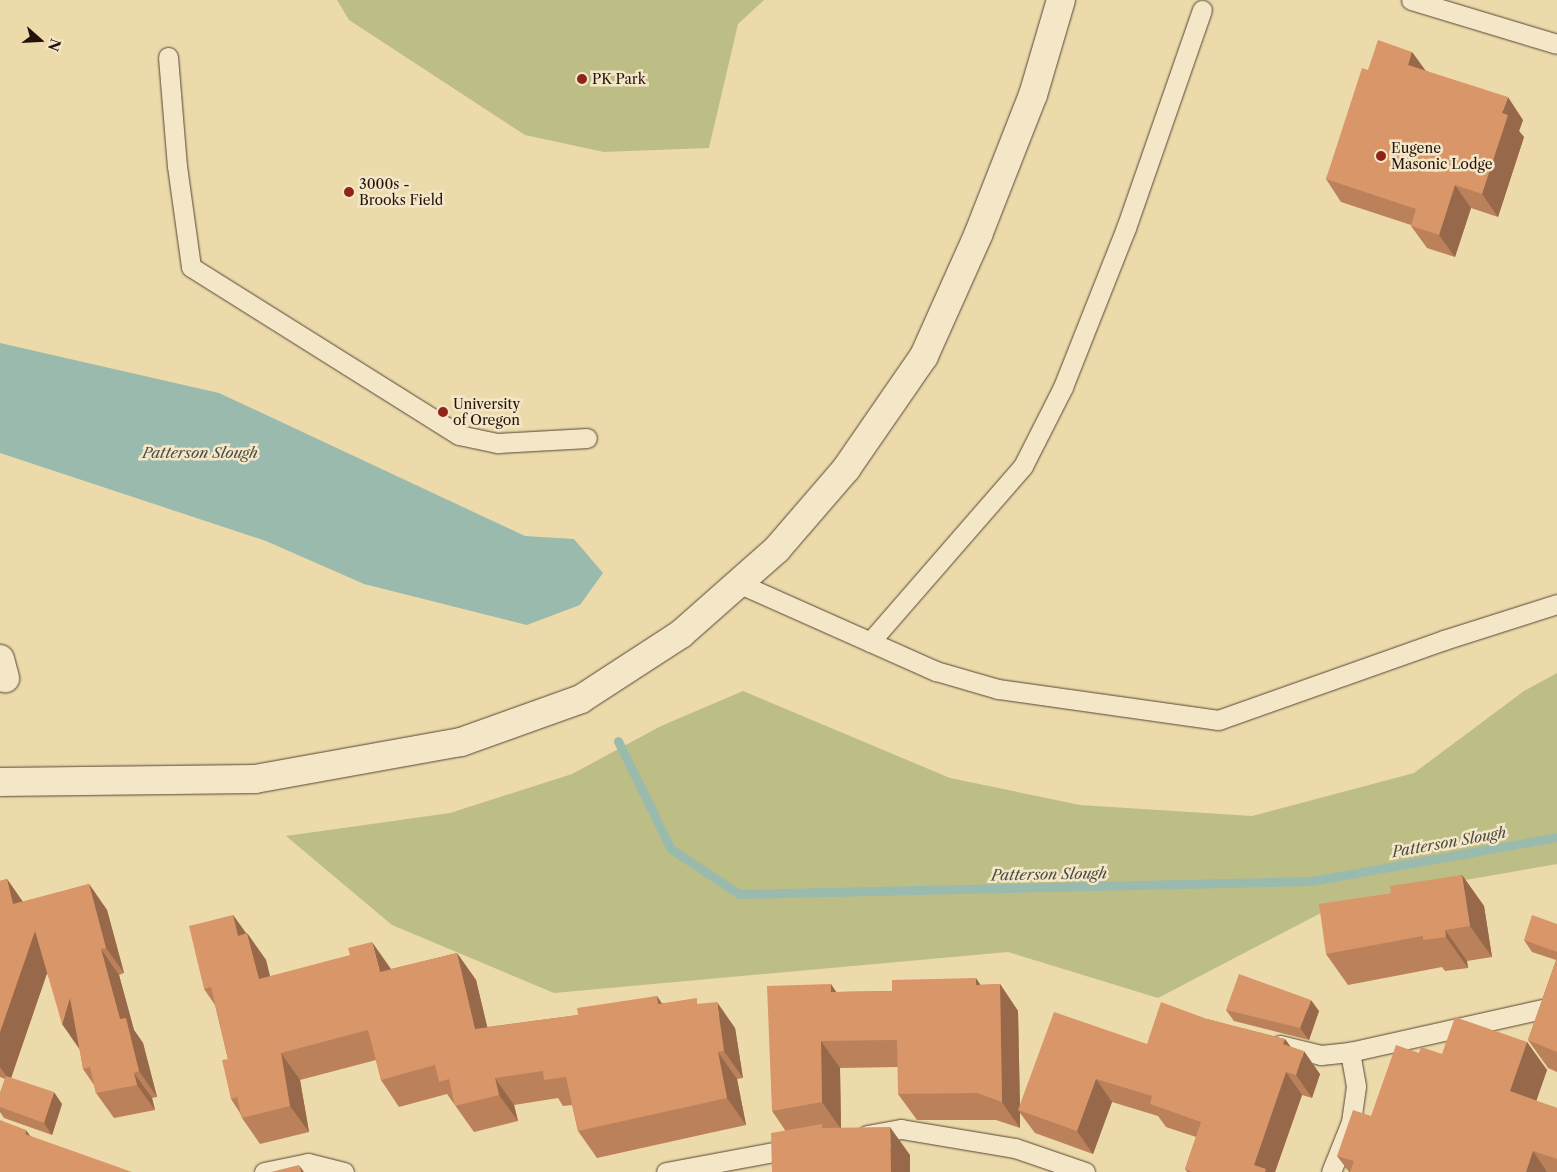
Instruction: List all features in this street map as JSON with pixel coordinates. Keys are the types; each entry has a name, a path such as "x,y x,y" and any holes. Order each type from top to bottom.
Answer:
{"main road":[{"path":"0,782 255,779 461,742 581,699 681,634 777,549 846,469 924,356 978,235 1030,104 1061,0"}],"lane":[{"path":"1412,0 1557,44"},
{"path":"870,642 1023,466 1063,387 1126,228 1202,10"},
{"path":"168,57 177,166 191,267 459,435 498,443 587,438"},
{"path":"738,583 936,671 998,689 1218,720 1444,640 1557,604"},
{"path":"1264,1041 1321,1055 1350,1052 1544,1009"},
{"path":"1331,1172 1351,1122 1356,1086 1350,1052"},
{"path":"852,1138 901,1129 1014,1148 1085,1172"},
{"path":"666,1172 686,1170 813,1145"},
{"path":"264,1172 308,1163 344,1172"}],"green space":[{"name":"PK Park","path":"337,0 764,0 738,24 709,148 604,152 525,135 349,20"},
{"path":"1557,673 1557,864 1344,901 1158,998 1008,952 554,993 392,925 286,836 450,813 572,774 661,726 743,691 950,778 1080,805 1252,816 1414,773 1524,691"}],"water":[{"name":"Patterson Slough","path":"0,343 219,393 525,536 574,539 603,573 580,605 527,625 364,584 266,541 0,453"}],"building":[{"path":"1378,40 1412,52 1408,65 1508,97 1502,113 1508,115 1482,194 1455,185 1439,235 1411,226 1416,209 1326,179 1362,68 1368,70"},
{"path":"1462,875 1470,926 1445,930 1446,937 1423,940 1423,936 1326,954 1319,904 1391,893 1390,886"},
{"path":"7,879 13,904 89,884 106,948 101,949 120,1019 126,1018 139,1071 134,1073 137,1085 96,1093 90,1067 83,1069 70,998 62,1024 35,931 0,1032 0,881"},
{"path":"233,915 238,936 247,933 259,979 350,955 348,948 372,942 380,972 457,953 475,1029 578,1015 577,1008 657,996 658,1004 697,998 697,1004 717,1002 724,1051 718,1052 727,1098 578,1131 566,1077 544,1080 543,1071 495,1078 499,1095 455,1106 449,1079 439,1082 435,1065 381,1080 368,1030 281,1053 290,1106 242,1118 237,1097 231,1099 222,1060 228,1059 211,987 204,989 189,926"},
{"path":"1532,915 1557,924 1557,952 1524,940"},
{"path":"1557,958 1557,1052 1528,1040"},
{"path":"1239,974 1311,1000 1300,1028 1226,1010"},
{"path":"976,978 976,985 1000,984 1002,1102 977,1093 898,1094 897,1040 821,1041 822,1102 772,1111 767,986 831,984 831,992 892,991 892,980"},
{"path":"1161,1002 1207,1019 1285,1039 1283,1044 1304,1051 1296,1075 1286,1072 1254,1165 1266,1169 1265,1172 1192,1172 1185,1169 1201,1122 1150,1104 1152,1096 1096,1079 1077,1131 1018,1110 1054,1012 1147,1044"},
{"path":"1455,1017 1527,1042 1510,1091 1557,1108 1557,1159 1533,1151 1526,1172 1350,1172 1354,1161 1337,1156 1353,1110 1371,1116 1396,1045 1419,1053 1421,1047 1442,1054"},
{"path":"6,1076 54,1092 44,1123 0,1107 0,1093"},
{"path":"0,1120 26,1130 25,1134 132,1172 0,1172"},
{"path":"822,1124 822,1128 890,1127 891,1172 772,1172 771,1133"},
{"path":"299,1165 301,1172 271,1172"}],"waterway":[{"name":"Patterson Slough","path":"618,741 671,849 739,894 1311,881 1557,837"}],"place":[{"name":"PK Park","path":"582,79"},
{"name":"Eugene Masonic Lodge","path":"1381,156"},
{"name":"3000s - Brooks Field","path":"349,192"},
{"name":"University of Oregon","path":"443,412"}]}
